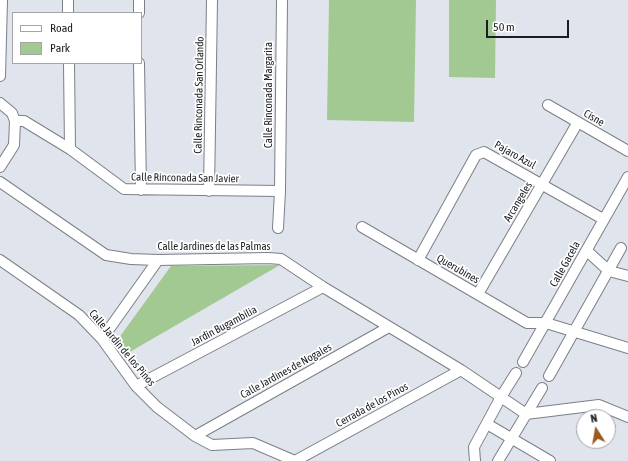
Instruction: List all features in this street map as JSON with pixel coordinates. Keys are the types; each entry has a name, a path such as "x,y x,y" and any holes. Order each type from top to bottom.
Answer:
{"street":[{"path":"0,76 2,0"},
{"path":"68,0 68,12"},
{"path":"139,0 139,12"},
{"name":"Calle Rinconada San Orlando","path":"209,190 212,0"},
{"name":"Calle Rinconada Margarita","path":"278,228 280,191 282,0"},
{"path":"69,64 70,149"},
{"path":"139,64 141,190"},
{"name":"Calle Rinconada San Javier","path":"0,103 13,117 24,121 70,149 124,189 280,191"},
{"name":"Cisne","path":"548,105 628,151"},
{"path":"0,167 14,145 13,117"},
{"name":"Arcangeles","path":"478,294 578,122"},
{"name":"Pajaro Azul","path":"418,260 476,155 484,152 603,219"},
{"name":"Calle Gacela","path":"523,362 587,251 603,219 628,178"},
{"name":"Calle Jardines de las Palmas","path":"0,182 106,255 131,259 158,260 268,258 281,260 460,370 526,414"},
{"name":"Querubines","path":"362,226 418,260 527,322 546,323 628,348"},
{"path":"549,376 621,248"},
{"path":"587,251 609,271 628,276"},
{"name":"Calle Jardín de los Pinos","path":"0,260 79,315 102,339 136,386 157,407 195,436 212,445 253,443 295,461"},
{"path":"102,339 158,260"},
{"name":"Jardin Bugambilia","path":"136,386 323,287"},
{"name":"Calle Jardines de Nogales","path":"195,436 389,327"},
{"name":"Cerrada de los Pinos","path":"295,461 460,370"},
{"path":"475,461 474,448 501,397 516,373"},
{"path":"498,461 542,388"},
{"path":"526,414 599,405 628,417"},
{"path":"487,424 550,461"}],"green space":[{"path":"329,0 416,0 414,122 327,120"},
{"path":"449,0 496,0 495,78 449,77"},
{"path":"280,265 128,353 116,342 171,266"}]}
